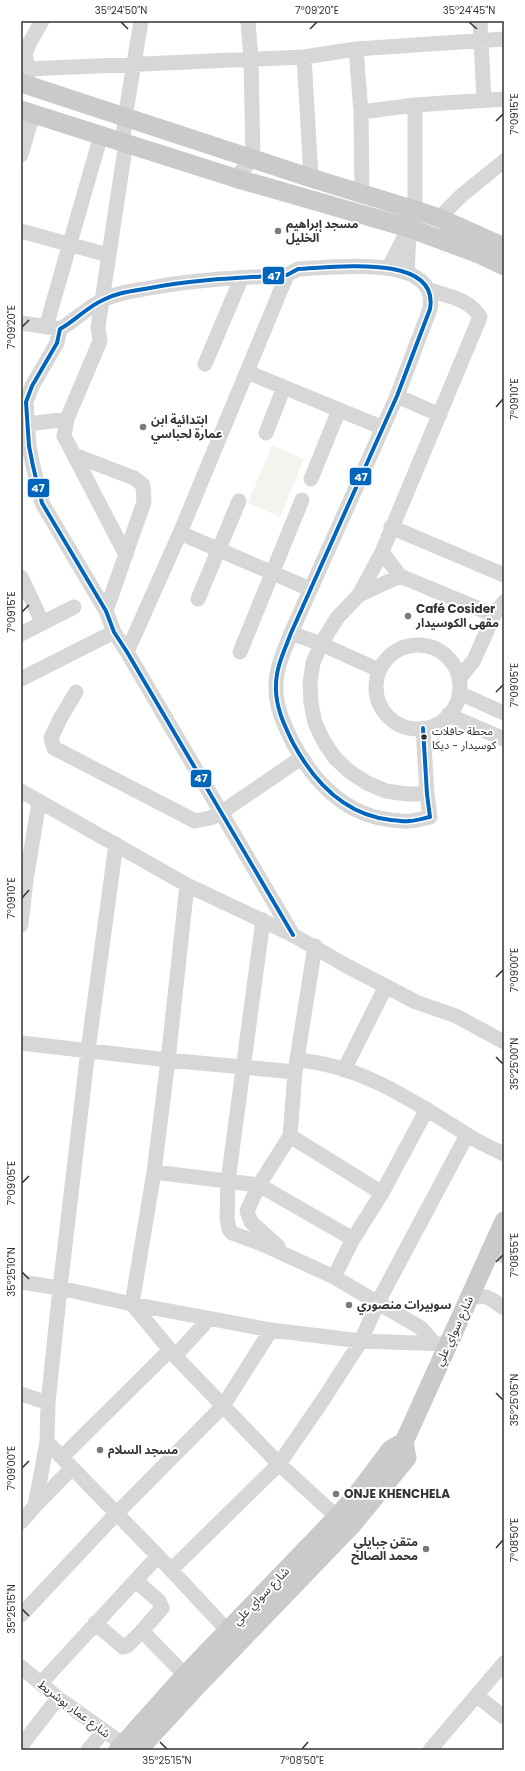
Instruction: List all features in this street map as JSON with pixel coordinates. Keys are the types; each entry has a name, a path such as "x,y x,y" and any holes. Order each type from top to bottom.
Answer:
{"main road":[{"path":"25,84 125,118 439,218 502,245"},
{"path":"27,112 101,134 235,178 410,228 479,254 504,266"},
{"name":"شارع سواي علي","path":"127,1749 191,1680 352,1525 407,1458 404,1442 441,1343 469,1299 501,1239"},
{"name":"شارع سواي علي","path":"191,1680 227,1630 337,1517 391,1449 404,1442"}],"street":[{"path":"25,84 25,54 42,21"},
{"path":"126,555 64,436 67,419 100,341 98,327 125,149 123,142 125,118 142,21"},
{"path":"235,178 253,158 251,59 248,21"},
{"path":"480,21 484,100"},
{"path":"25,54 28,69 304,57 356,49 504,39"},
{"path":"356,49 361,112 362,194"},
{"path":"304,57 311,178"},
{"path":"361,112 504,99"},
{"path":"406,273 410,228 415,210 415,106"},
{"path":"21,155 27,112"},
{"path":"101,134 70,245 53,328 58,344 32,386 26,402 28,424 27,468 42,503 106,611 114,632 222,812 293,935"},
{"path":"439,218 462,195 504,161"},
{"path":"390,268 410,228"},
{"path":"21,231 108,255"},
{"path":"21,323 53,328 71,323 102,300 126,291 162,285 288,275 298,269 390,268 406,273 420,280 429,290 432,300 430,309 397,396 381,427 292,633 277,674 276,696 278,708 286,729 301,758 312,775 328,791 347,805 365,815 408,822 430,817 423,728"},
{"path":"127,652 180,533 288,275"},
{"path":"205,364 241,279"},
{"path":"427,794 407,794 386,791 368,783 350,772 331,753 315,723 311,703 310,683 314,663 321,644 337,618 359,595 382,552 391,527 484,315 464,302 429,290"},
{"path":"247,372 381,427"},
{"path":"266,433 284,387"},
{"path":"397,396 440,415"},
{"path":"311,480 339,410"},
{"path":"28,424 67,419"},
{"path":"74,455 134,478 143,485 144,502 106,611"},
{"path":"240,652 302,500"},
{"path":"198,600 239,501"},
{"path":"391,527 504,575"},
{"path":"180,533 310,589"},
{"path":"382,552 400,576 494,615"},
{"path":"359,595 400,576"},
{"path":"21,577 42,622"},
{"path":"504,602 494,615 474,660 459,686 456,705 441,722 423,728 411,728 399,724 388,717 381,707 376,695 376,682 379,670 386,659 396,650 409,645 422,645 435,648 446,656 454,666 459,686 504,713"},
{"path":"21,634 74,607"},
{"path":"21,679 114,632"},
{"path":"292,633 321,644 379,670"},
{"path":"76,692 51,738 54,748 195,822 210,818 222,812 301,758"},
{"path":"448,715 504,739"},
{"path":"21,791 187,885 315,946 345,965 416,1002 456,1016 504,1042"},
{"path":"21,925 24,880 39,802"},
{"path":"35,1506 47,1442 48,1403 60,1288 88,1050 116,844"},
{"path":"187,885 154,1172 132,1304 173,1353 279,1464 337,1517"},
{"path":"263,920 228,1181 227,1218 229,1229 232,1233 300,1261 334,1278 421,1328 441,1343"},
{"path":"300,1261 270,1240 249,1218 247,1211 259,1185 290,1136 296,1066 315,946"},
{"path":"344,1070 386,986"},
{"path":"21,1043 168,1060 244,1066 296,1066 320,1062 363,1075 427,1109 467,1135 504,1154"},
{"path":"334,1278 353,1239 382,1193 427,1109"},
{"path":"172,1570 279,1464 361,1341 378,1302 467,1135"},
{"path":"290,1136 382,1193"},
{"path":"154,1172 259,1185 353,1239"},
{"path":"232,1233 249,1218"},
{"path":"21,1282 60,1288 132,1304 271,1330 361,1341 441,1343"},
{"path":"469,1299 477,1296 489,1296 504,1308"},
{"path":"21,1522 35,1506 67,1462 173,1353 209,1319"},
{"path":"21,1615 116,1514 224,1406 271,1330"},
{"path":"21,1394 48,1403"},
{"path":"47,1442 172,1570 227,1630"},
{"path":"41,1683 158,1556"},
{"path":"95,1623 123,1647 127,1646 142,1631 162,1608 159,1601 136,1581"},
{"path":"142,1631 191,1680"},
{"path":"430,1750 477,1696 504,1662"},
{"name":"شارع عمار بوشريط","path":"21,1667 58,1698 127,1749"},
{"path":"477,1696 504,1717"},
{"path":"21,1746 58,1698"},
{"path":"88,1750 104,1732"}],"shaded area":[{"path":"272,445 304,459 280,517 248,503"}],"transit line":[{"name":"47","path":"293,935 114,632 106,611 42,503 29,446 26,402 32,386 57,343 60,329 92,306 114,295 167,285 218,279 287,275 298,269 357,266 380,267 401,271 418,279 429,291 430,309 397,396 291,633 279,665 276,678 276,693 281,715 286,729 301,757 321,783 345,804 374,817 405,821 414,821 430,817 423,728"}],"place":[{"name":"مسجد إبراهيم الخليل","path":"278,231"},
{"name":"ابتدائية ابن عمارة لحباسي","path":"143,427"},
{"name":"Café Cosider مقهى الكوسيدار","path":"408,616"},
{"name":"محطة حافلات كوسيدار - ديكا","path":"424,737"},
{"name":"سوبيرات منصوري","path":"349,1305"},
{"name":"مسجد السلام","path":"100,1450"},
{"name":"ONJE KHENCHELA","path":"336,1494"},
{"name":"متقن جبايلي محمد الصالح","path":"426,1549"}]}
